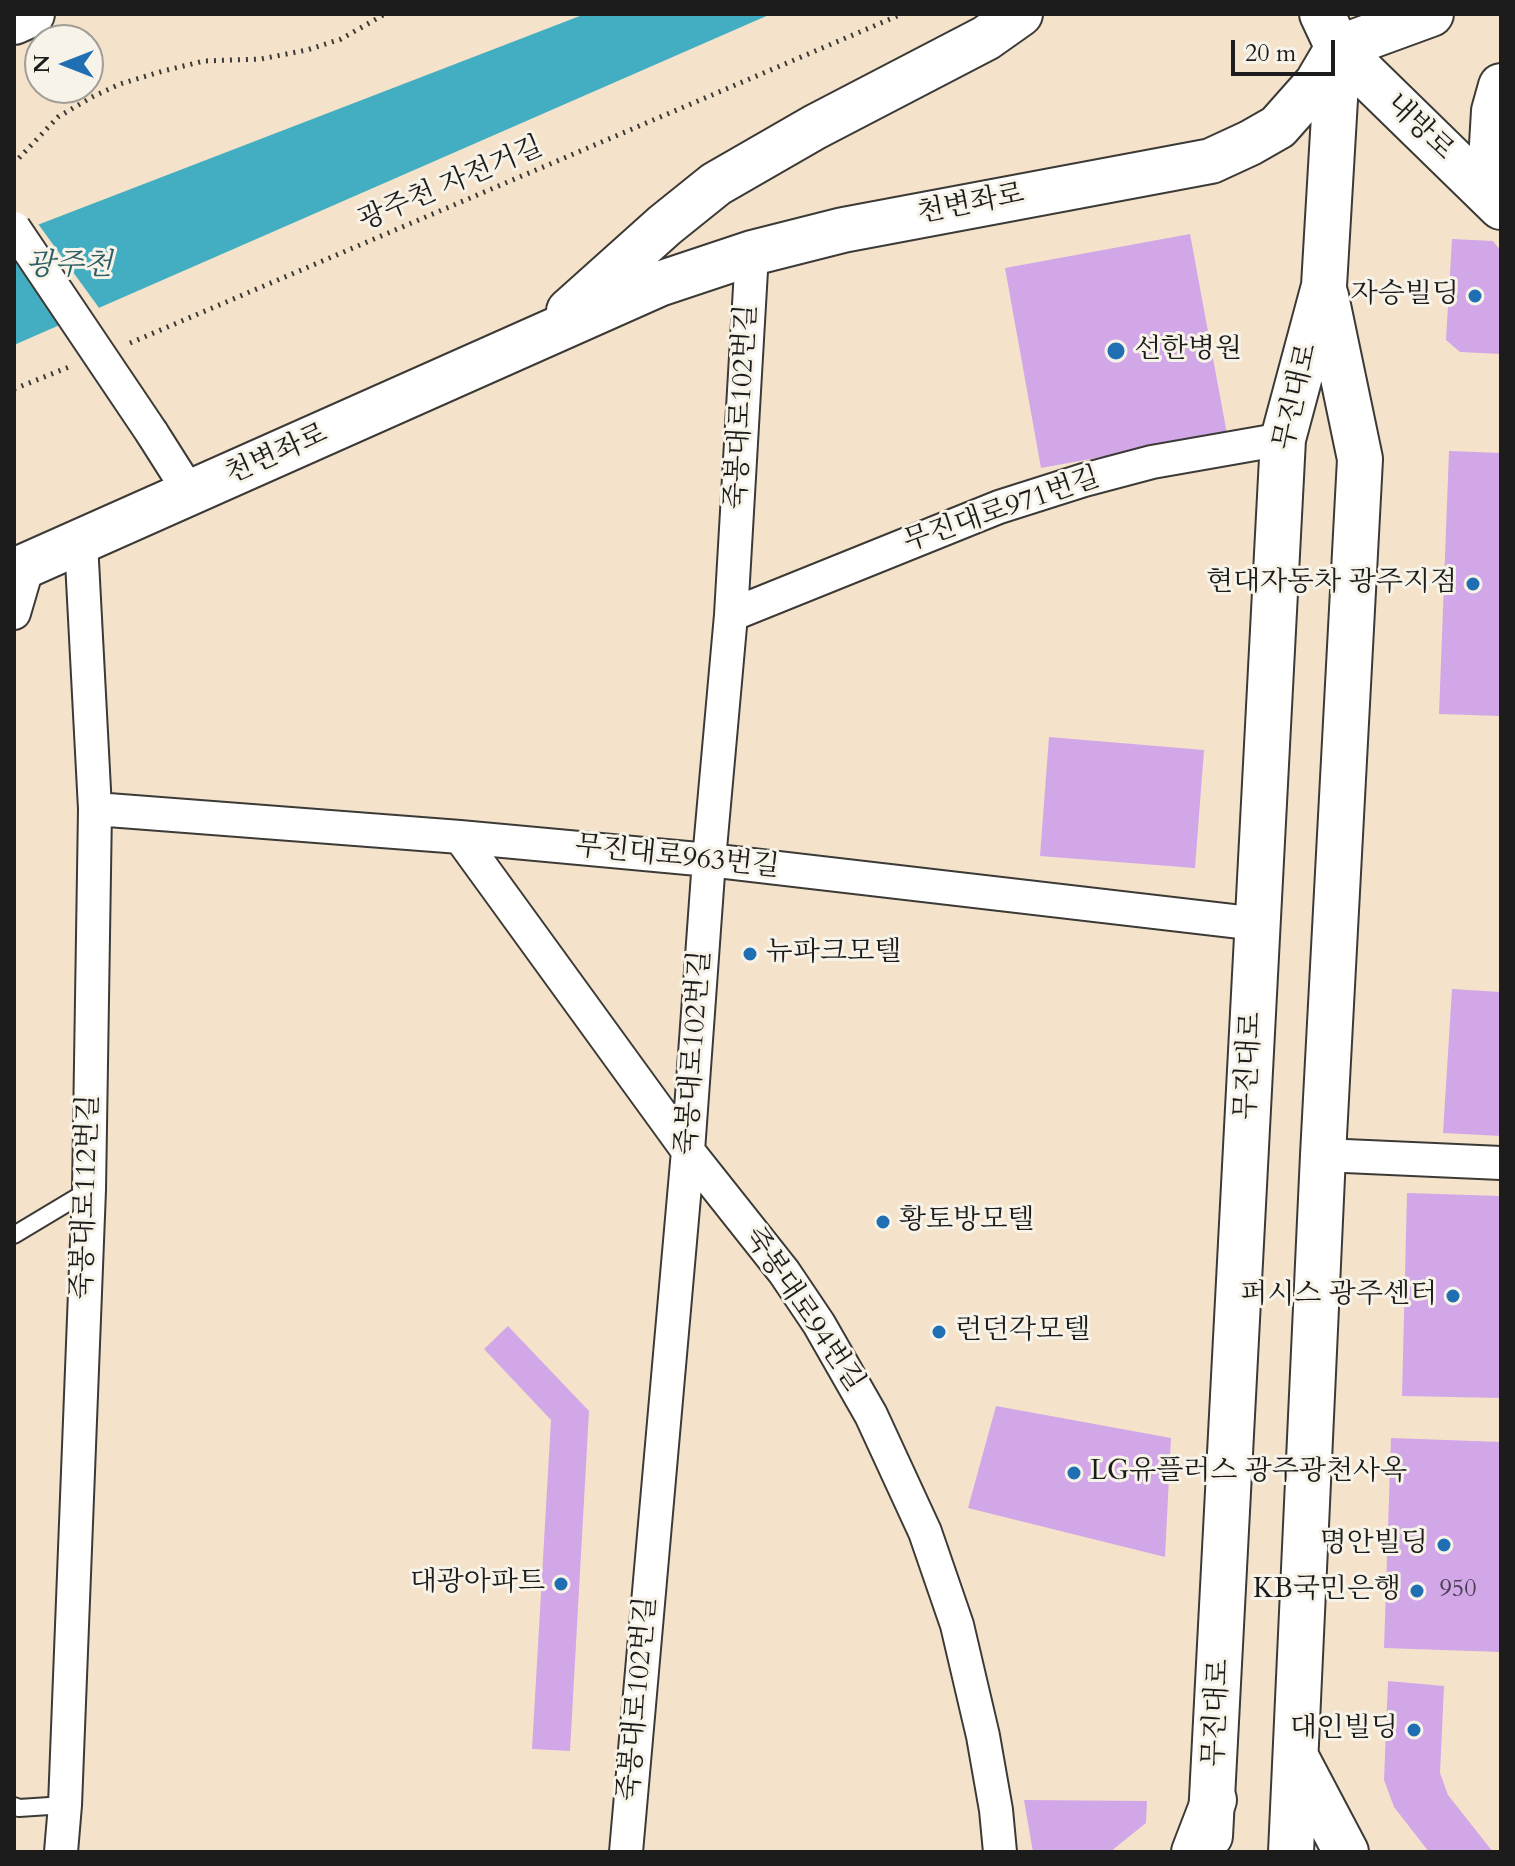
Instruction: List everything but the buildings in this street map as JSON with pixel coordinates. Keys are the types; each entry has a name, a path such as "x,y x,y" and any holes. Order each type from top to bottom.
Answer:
{"main road":[{"path":"14,22 32,14"},
{"name":"천변좌로","path":"540,337 665,225 716,184 815,127 986,38 1020,14"},
{"path":"1334,25 1431,14"},
{"name":"천변좌로","path":"21,568 659,284 752,253 843,230 1211,161 1278,127 1317,83 1334,25"},
{"name":"내방로","path":"1334,25 1495,201"},
{"name":"무진대로","path":"1209,1852 1283,439 1324,286 1334,25"},
{"path":"1495,201 1494,111 1501,86"},
{"name":"무진대로","path":"1291,1852 1323,1155 1360,459 1324,286"},
{"path":"1296,1758 1346,1852"},
{"path":"1194,1852 1214,1800"}],"street":[{"path":"14,228 190,493"},
{"name":"죽봉대로102번길","path":"626,1852 688,1151 731,615 752,253"},
{"name":"무진대로971번길","path":"731,615 999,507 1152,462 1283,439"},
{"name":"죽봉대로112번길","path":"61,1852 89,1190 95,809 81,542"},
{"path":"14,613 21,568"},
{"name":"무진대로963번길","path":"95,809 709,860 1258,924"},
{"name":"죽봉대로94번길","path":"460,837 688,1151 784,1272 819,1324 871,1415 925,1532 957,1625 983,1736 1000,1852"},
{"path":"1323,1155 1501,1163"}],"lane":[{"path":"14,1235 89,1190"},
{"path":"14,1806 65,1805"}],"path":[{"path":"19,158 58,117 120,84 204,61 261,59 307,50 341,39 385,14"},
{"name":"광주천 자전거길","path":"119,347 902,14"},
{"path":"14,389 81,362"}],"water":[{"name":"광주천","path":"585,14 771,14 14,345 14,234"}],"pier":[{"path":"36,221 102,312 77,323 14,229"}],"place":[{"name":"자승빌딩","path":"1475,296"},
{"name":"선한병원","path":"1116,351"},
{"name":"현대자동차 광주지점","path":"1473,584"},
{"name":"뉴파크모텔","path":"750,954"},
{"name":"황토방모텔","path":"883,1222"},
{"name":"퍼시스 광주센터","path":"1453,1296"},
{"name":"런던각모텔","path":"939,1332"},
{"name":"LG유플러스 광주광천사옥","path":"1074,1473"},
{"name":"명안빌딩","path":"1444,1545"},
{"name":"대광아파트","path":"561,1584"},
{"name":"KB국민은행","path":"1417,1591"},
{"name":"대인빌딩","path":"1414,1730"}]}
